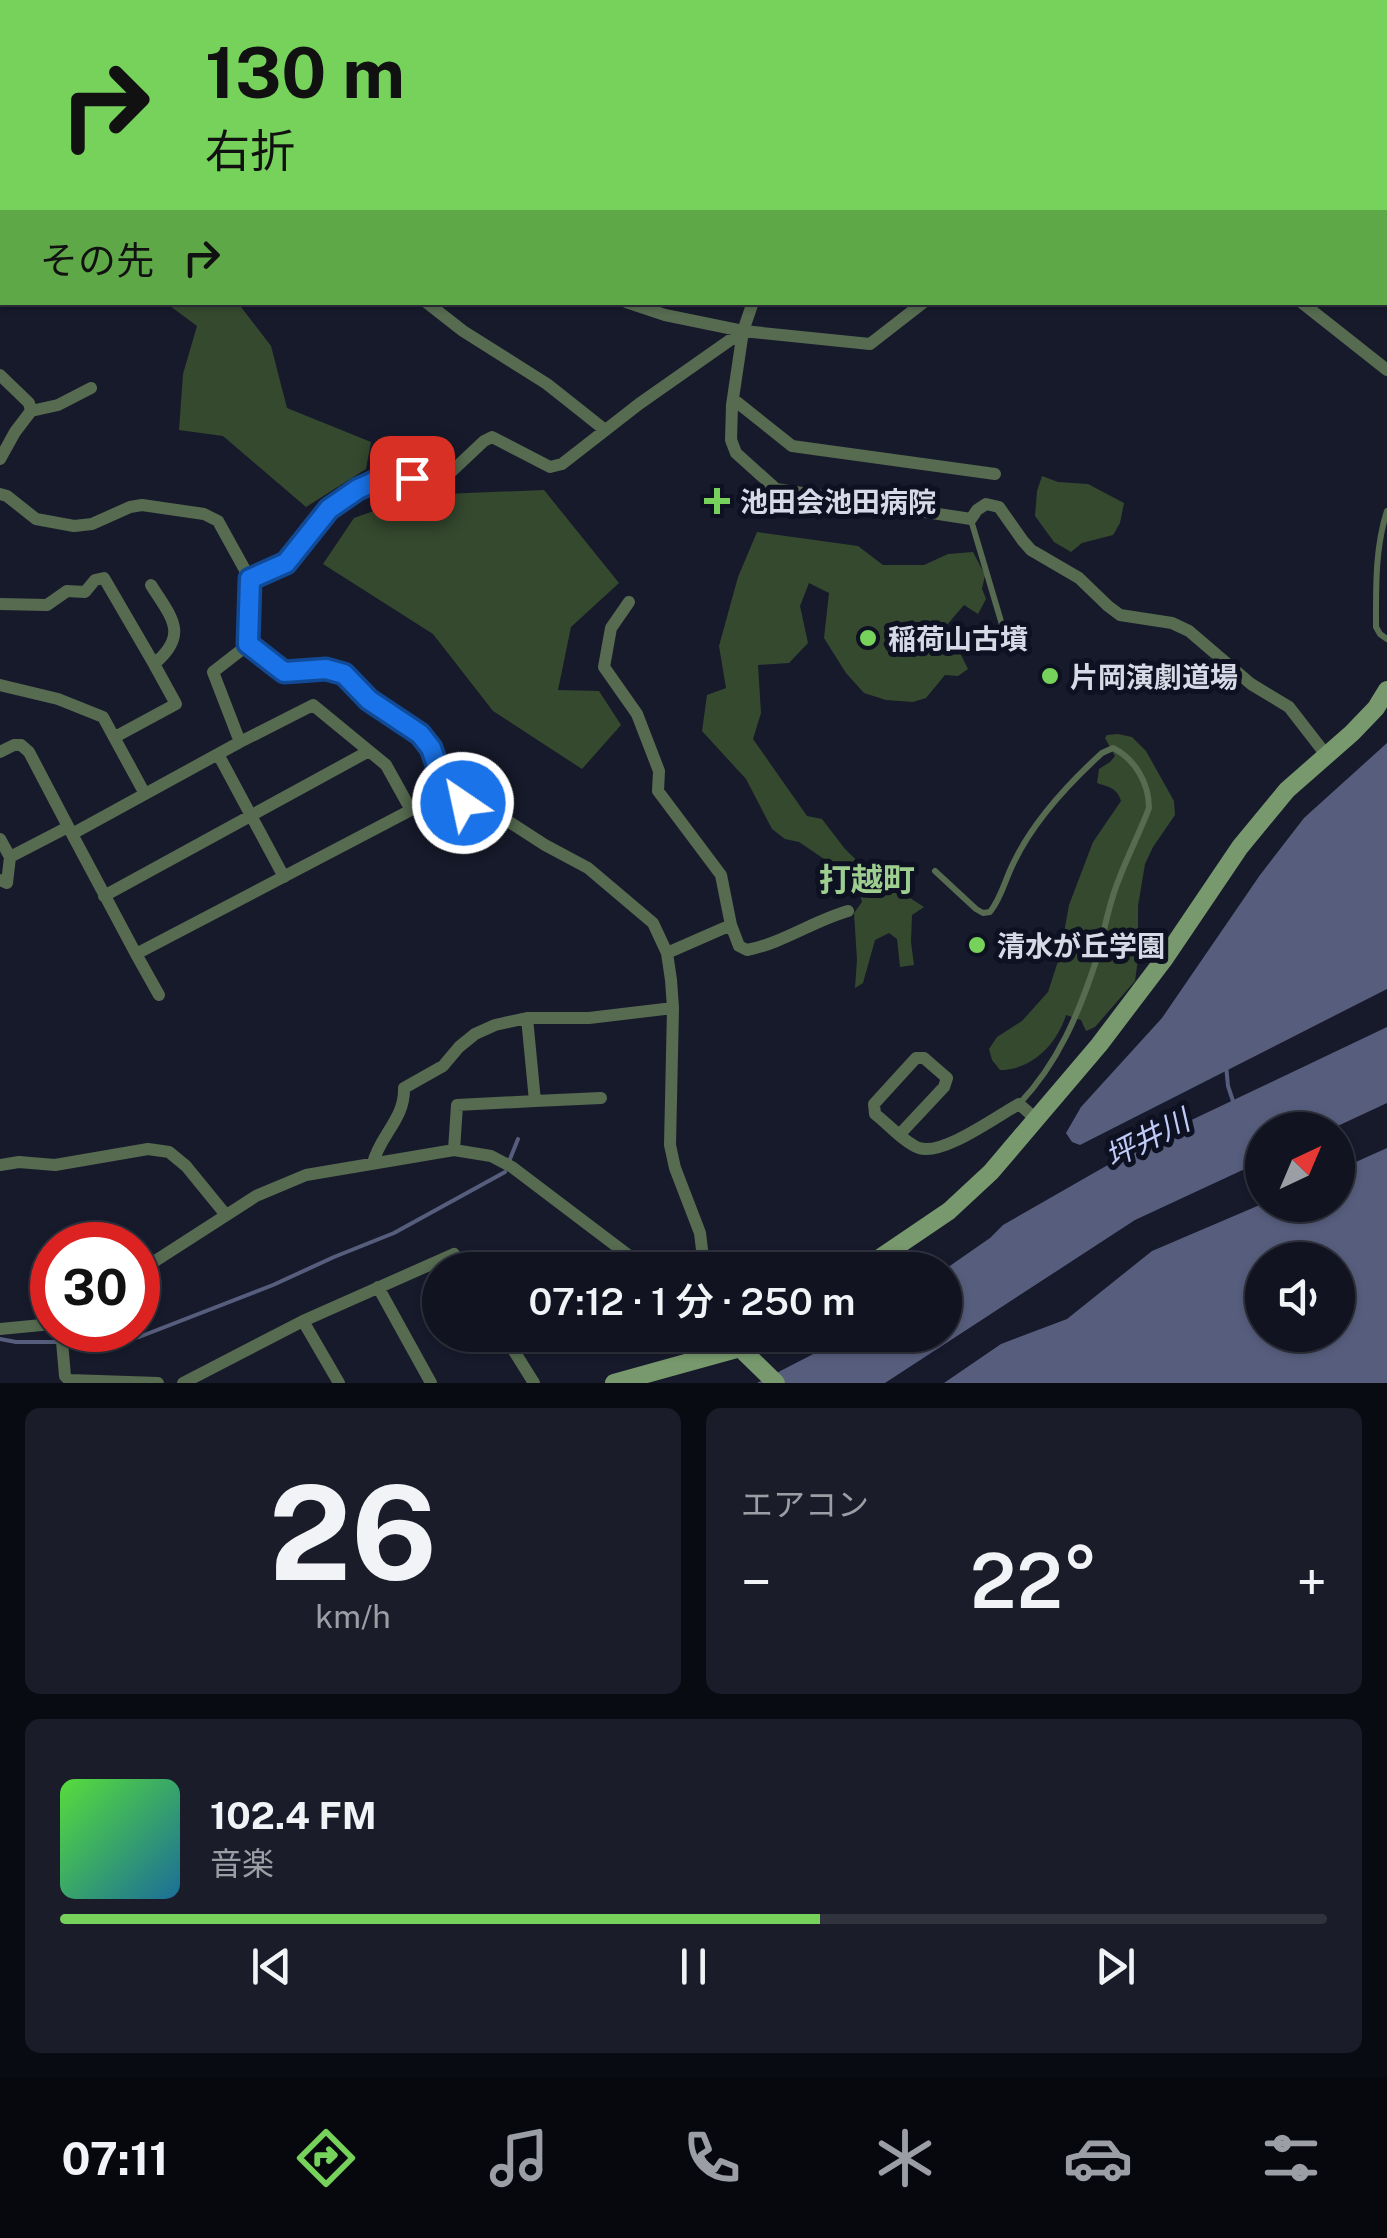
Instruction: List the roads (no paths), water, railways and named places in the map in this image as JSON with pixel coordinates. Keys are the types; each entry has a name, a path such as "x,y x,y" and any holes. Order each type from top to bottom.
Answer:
{"street":[{"path":"430,305 462,331 546,384 605,430"},
{"path":"634,305 665,316 744,331 870,344 920,305"},
{"path":"752,305 744,331 731,440 736,452 776,488 971,519 986,504 1000,507 1022,541 1078,578 1120,615 1172,624 1188,631 1252,684 1289,707 1327,756"},
{"path":"1305,305 1387,370"},
{"path":"250,579 286,563 329,509 358,489 376,481 450,473 492,437 550,467 562,464 744,331"},
{"path":"0,375 29,403 31,411"},
{"path":"0,459 31,411 58,404 91,388"},
{"path":"734,399 792,446 995,474"},
{"path":"0,494 36,519 74,526 92,524 142,505 204,514 218,521 250,579 248,644 213,672 240,742"},
{"path":"0,604 47,605 68,591 85,592 95,580 104,578 176,704 115,737"},
{"path":"152,585 174,622 176,634 173,645 154,664"},
{"path":"629,602 611,628 604,667 638,714 659,771 658,791 721,875 739,946 747,950 768,946 822,918 848,911"},
{"path":"248,644 284,672 326,669 344,674 369,700 420,734 431,748 445,788 463,803 503,818 588,868 653,923 667,952 673,1008 670,1144 675,1168 700,1232 702,1252"},
{"path":"0,685 103,717 145,794"},
{"path":"888,1252 948,1211 991,1172 1098,1046 1165,958 1240,847 1287,790 1376,708 1387,690"},
{"path":"10,857 145,794 313,704 386,766 411,810 136,954"},
{"path":"0,752 14,745 29,752 159,996"},
{"path":"104,896 369,752"},
{"path":"218,754 284,877"},
{"path":"0,838 10,857 8,883 0,880"},
{"path":"667,952 732,925"},
{"path":"372,1164 405,1102 404,1088 444,1066 475,1034 494,1025 527,1018 590,1018 673,1008"},
{"path":"527,1018 535,1100"},
{"path":"900,1134 944,1087 946,1078 924,1058 916,1058 874,1104 875,1114 913,1146 933,1150 950,1144 1019,1104 1036,1120"},
{"path":"454,1150 457,1105 601,1098"},
{"path":"0,1164 55,1166 148,1150 169,1152 186,1166 226,1216"},
{"path":"160,1258 256,1196 306,1174 454,1150 492,1156 512,1167 624,1252"},
{"path":"183,1383 303,1321 422,1268"},
{"path":"378,1287 430,1383"},
{"path":"303,1321 339,1383"},
{"path":"0,1329 30,1332"},
{"path":"62,1352 69,1380 158,1383"},
{"path":"515,1352 534,1383"},
{"path":"614,1383 703,1352"},
{"path":"743,1352 776,1383"}],"lane":[{"path":"1387,511 1376,577 1376,627 1387,639"},
{"path":"971,519 1003,628 1014,643"},
{"path":"935,872 976,909 990,912 1036,825 1102,752 1112,748 1124,754 1144,781 1148,808 1118,880 1078,1008 1056,1056 1019,1104"}],"water":[{"path":"1387,743 1387,989 1080,1145 1072,1142 1066,1133 1081,1107 1162,1018 1304,818"},
{"path":"1387,1027 1387,1103 1355,1118 1355,1112 1245,1112 1245,1169 1135,1220 962,1333 962,1257 1003,1225 1162,1134"},
{"path":"1387,1148 1387,1383 944,1383 1001,1344 1067,1319 1152,1251 1245,1211 1245,1222 1355,1222 1355,1162"},
{"path":"817,1352 933,1352 885,1383 757,1383"}],"waterway":[{"path":"1226,1065 1234,1104"},
{"path":"510,1159 518,1139"},
{"path":"160,1329 394,1233 505,1172"},
{"path":"0,1339 30,1342"}],"place":[{"name":"池田会池田病院","path":"717,501"},
{"name":"稲荷山古墳","path":"868,638"},
{"name":"片岡演劇道場","path":"1050,676"},
{"name":"清水が丘学園","path":"977,945"}],"district":[{"name":"打越町","path":"867,879"}],"water label":[{"name":"坪井川","path":"1147,1138"}]}
